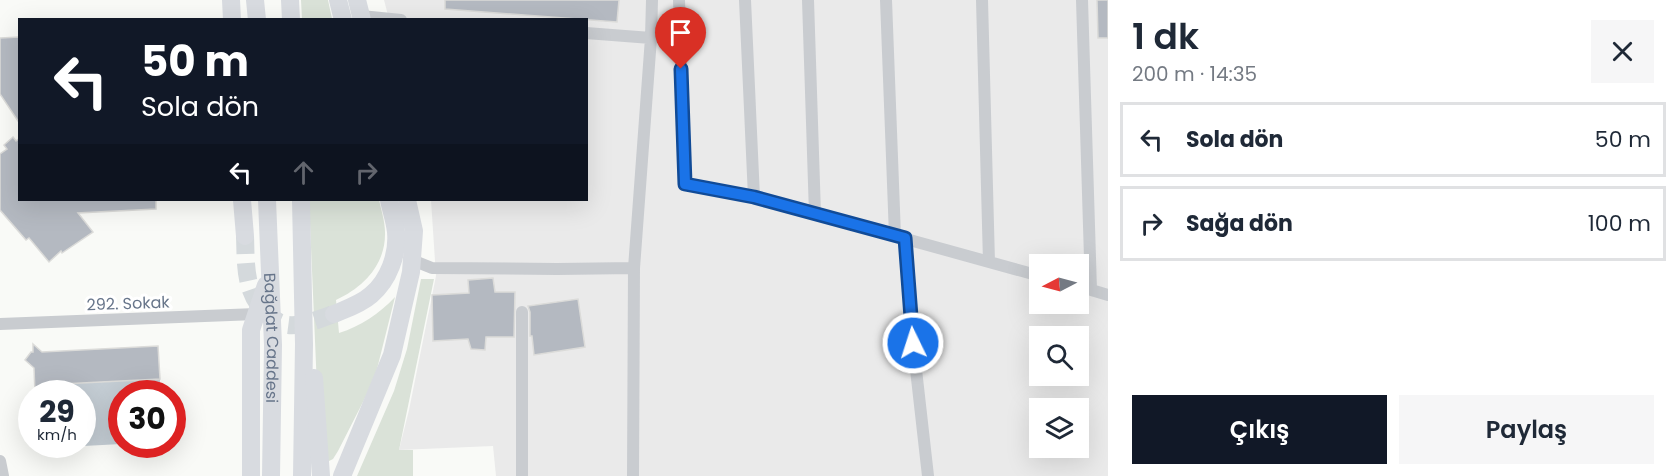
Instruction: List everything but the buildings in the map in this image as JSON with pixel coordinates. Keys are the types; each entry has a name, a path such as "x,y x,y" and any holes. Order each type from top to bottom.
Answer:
{"main road":[{"path":"231,0 231,18"},
{"path":"255,0 257,18"},
{"path":"290,0 291,18"},
{"path":"338,0 342,18"},
{"path":"242,201 245,236"},
{"name":"Bağdat Caddesi","path":"267,201 273,345 271,476"},
{"name":"Bağdat Caddesi","path":"301,201 304,268 302,476"},
{"path":"334,314 371,296 387,276 395,251 396,231 388,201"},
{"path":"342,476 392,355 411,272 414,231 407,201"},
{"path":"304,268 313,356 321,476"},
{"path":"250,476 251,330 271,271"}],"street":[{"path":"633,476 634,268 652,0"},
{"path":"679,0 685,184 754,197 1029,273"},
{"path":"745,0 754,197"},
{"path":"808,0 815,214"},
{"path":"886,0 900,237 928,476"},
{"path":"982,0 989,262"},
{"path":"1082,0 1085,254"},
{"path":"360,12 391,18"},
{"path":"588,33 651,38"},
{"path":"412,260 432,268 634,268"},
{"path":"1089,289 1108,295"},
{"path":"522,312 522,476"},
{"name":"292. Sokak","path":"0,324 257,314"},
{"path":"0,461 3,476"}],"shaded area":[{"path":"301,0 328,0 332,18 302,18"},
{"path":"384,0 1108,0 1108,476 496,476 493,446 399,450 436,276 431,201 588,201 588,18 389,18"},
{"path":"309,201 379,201 385,228 382,254 364,281 336,300 339,333 369,319 395,297 376,373 364,400 333,459 327,462 320,458"},
{"path":"421,279 434,279 399,450 413,450 413,476 357,476 394,391 407,349"},
{"path":"96,382 108,382 108,445 96,445"}],"tunnel":[{"path":"245,236 249,285 257,303 267,314 288,325 305,323 334,314"}],"route":[{"path":"681,69 685,184 754,197 905,238 913,343"}]}
